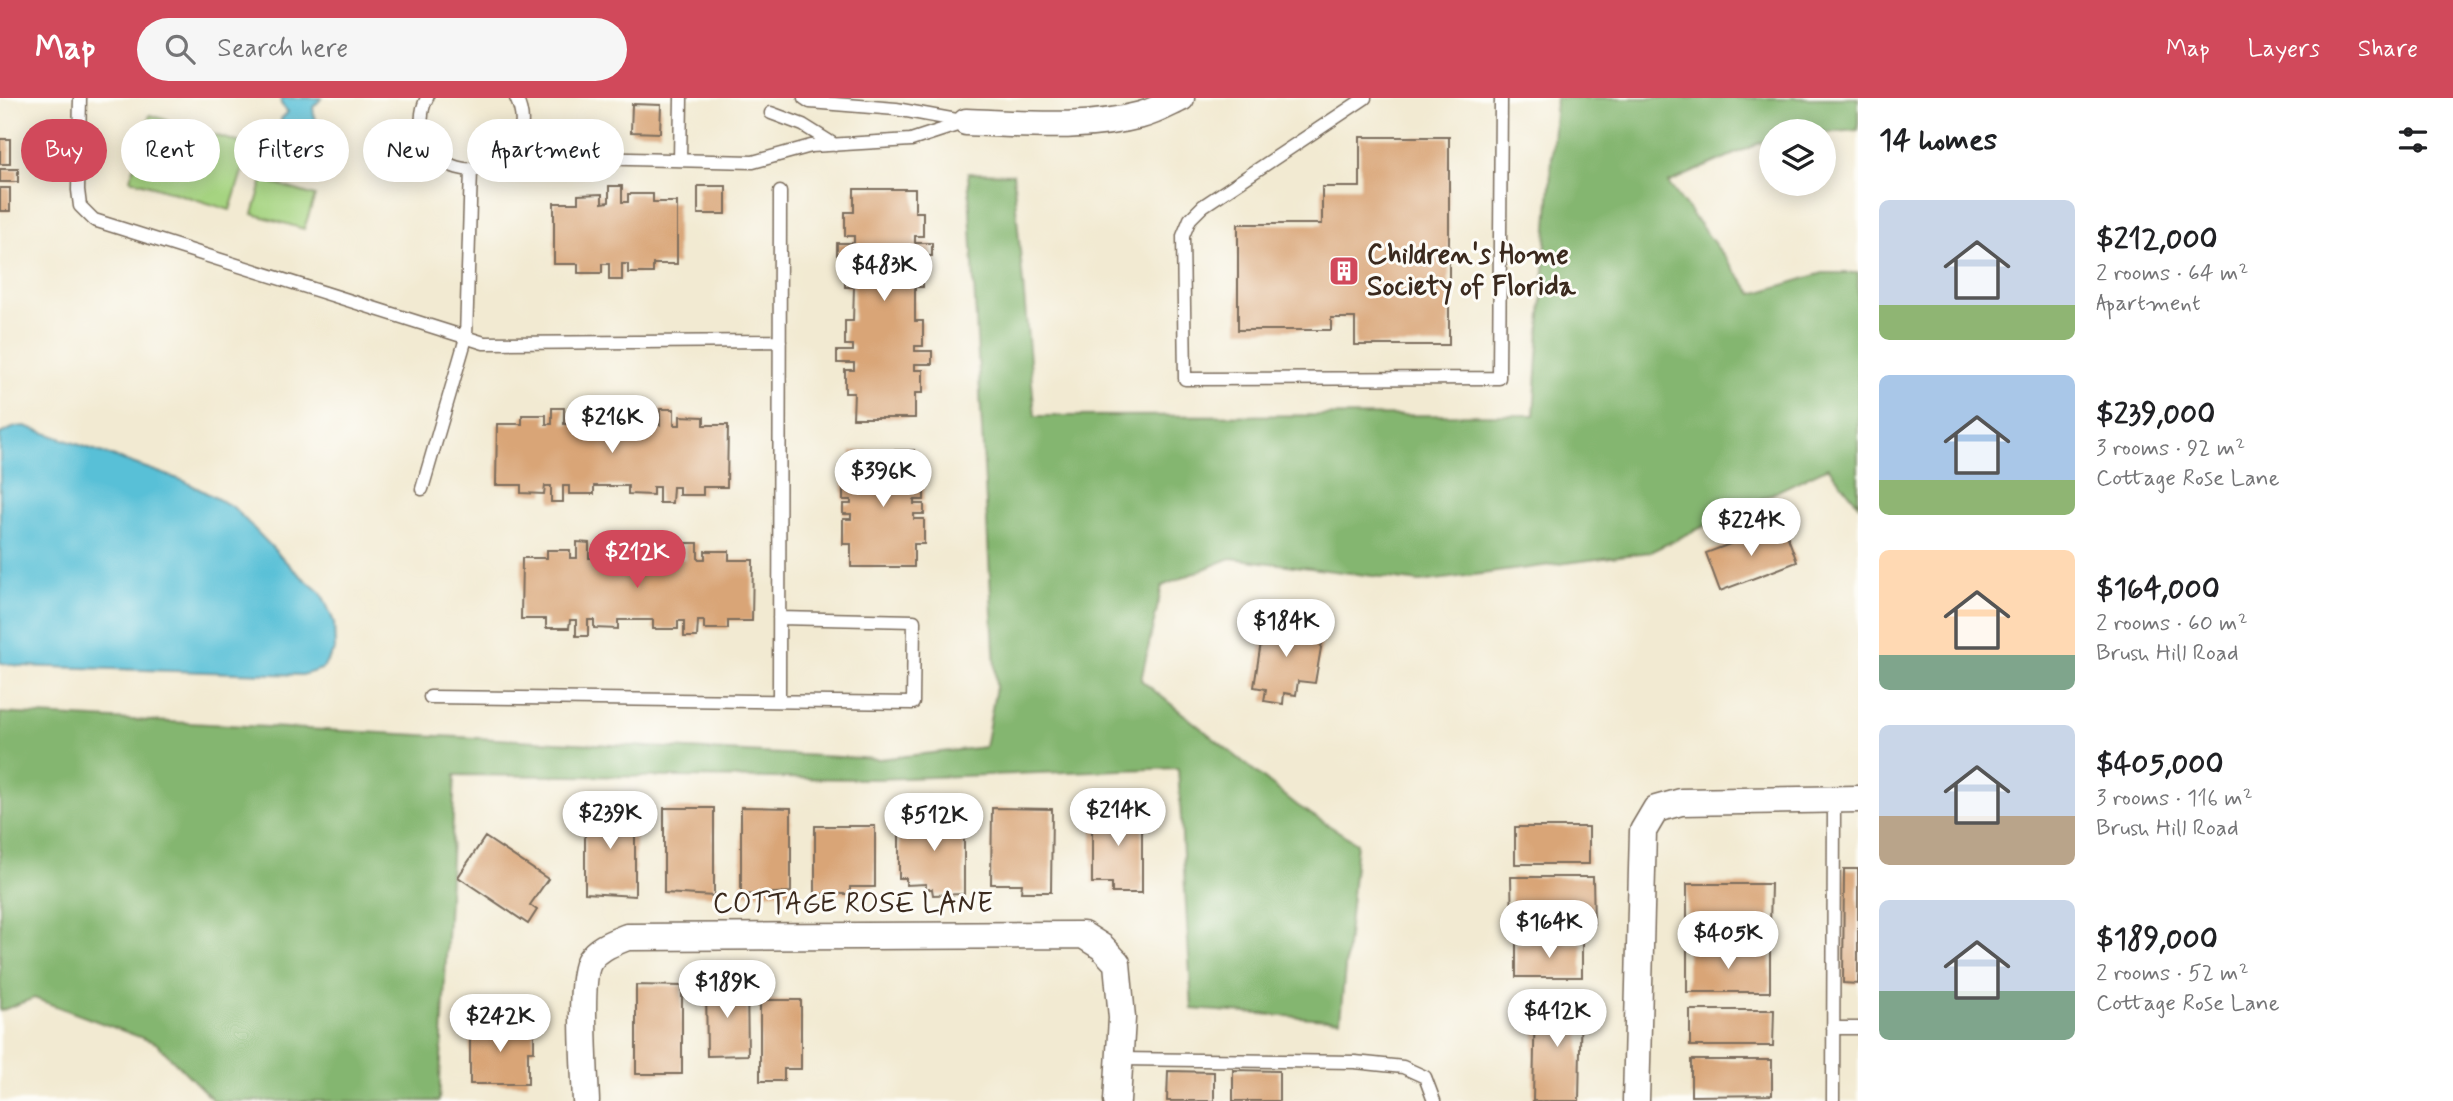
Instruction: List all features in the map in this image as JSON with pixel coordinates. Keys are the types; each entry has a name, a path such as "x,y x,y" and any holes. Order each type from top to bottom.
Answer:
{"street":[{"path":"966,122 1045,125 1094,123 1142,115 1181,98"},
{"path":"1636,1101 1643,831 1656,809 1681,802 1846,799"},
{"name":"COTTAGE ROSE LANE","path":"586,1101 584,989 587,962 598,950 627,937 1083,935 1102,947 1117,963 1122,1018 1117,1101"}],"lane":[{"path":"79,98 79,198 80,206 94,220 484,343 780,341"},
{"path":"427,98 421,119 424,136 432,151 445,163 458,169 467,169"},
{"path":"516,98 522,119"},
{"path":"680,160 681,98"},
{"path":"804,98 810,102 896,109 966,122"},
{"path":"1365,98 1203,206 1189,219 1182,236 1185,379 1499,378 1501,98"},
{"path":"771,113 803,125 835,145"},
{"path":"624,159 753,162 811,146 911,140 966,122"},
{"path":"422,489 466,338 471,182"},
{"path":"779,701 780,192"},
{"path":"430,697 913,703 914,621 779,618"},
{"path":"1833,1101 1833,1028 1846,799"},
{"path":"1833,1028 1858,1028"},
{"path":"1120,1059 1355,1062 1403,1067 1425,1077 1434,1101"}],"green space":[{"path":"1556,98 1858,98 1858,130 1836,132 1836,119 1759,119 1759,143 1668,183 1753,294 1823,273 1858,273 1858,504 1828,467 1650,552 1420,582 1231,558 1162,586 1141,680 1298,806 1357,843 1340,1020 1192,1009 1178,768 876,779 455,775 439,1101 214,1101 156,1043 34,998 0,1011 0,713 879,759 985,747 996,687 968,173 1013,174 1035,416 1534,415"},
{"path":"220,137 234,141 234,182 239,182 230,210 140,182 220,182"},
{"path":"262,182 315,196 304,229 253,214"}],"water":[{"path":"281,98 322,98 313,107 316,119 281,119 288,112 281,104"},
{"path":"25,426 184,481 233,507 293,569 322,594 334,622 335,649 322,669 302,675 20,666 0,663 0,434"}],"building":[{"path":"632,104 661,105 660,133 631,132"},
{"name":"Children's Home Society of Florida","path":"1360,137 1449,137 1449,345 1355,345 1355,318 1331,318 1331,330 1238,330 1238,224 1322,224 1322,187 1360,187"},
{"path":"0,139 10,139 10,164 0,164"},
{"path":"0,169 18,169 18,182 0,182"},
{"path":"609,186 622,186 622,202 628,202 628,194 653,194 653,202 677,202 677,264 653,264 653,273 628,273 628,264 622,264 622,280 609,280 609,264 602,264 602,273 578,273 578,264 554,264 554,203 578,203 578,195 602,194 602,203 609,202"},
{"path":"698,186 726,186 726,214 698,214"},
{"path":"0,188 10,188 10,211 0,211"},
{"path":"854,189 915,189 915,212 923,212 923,236 915,236 915,243 932,243 932,256 915,256 915,263 923,263 923,287 915,287 915,321 923,321 923,346 915,346 915,351 932,351 932,364 915,364 915,370 923,370 923,393 915,393 915,418 853,418 854,393 845,393 845,370 854,370 854,363 837,363 837,351 853,351 853,345 845,345 845,321 853,321 854,287 845,287 845,262 854,262 854,256 837,255 837,243 854,243 854,236 845,236 845,212 854,212"},
{"path":"552,408 564,408 564,424 570,424 570,415 595,416 594,425 629,425 629,416 654,416 654,425 660,425 660,409 674,409 674,425 680,425 680,416 704,417 704,425 728,425 727,487 703,487 703,495 679,495 679,487 673,487 672,503 659,503 659,487 653,487 653,495 628,494 628,486 594,486 594,494 569,494 569,486 563,486 563,502 551,502 551,486 545,486 544,494 521,493 521,485 496,485 497,424 522,424 522,415 546,415 546,424 552,424"},
{"path":"914,450 914,475 924,475 924,500 914,500 914,504 924,504 924,514 914,514 914,519 924,519 924,544 914,544 914,567 851,567 851,544 843,544 843,519 851,519 851,514 843,514 843,504 851,504 851,500 843,500 843,474 851,474 851,451"},
{"path":"1783,524 1797,562 1720,591 1706,553"},
{"path":"577,542 589,543 589,558 595,558 595,550 619,550 619,559 654,559 654,551 678,551 678,559 685,559 685,543 698,543 698,559 705,559 705,551 729,551 729,560 753,560 752,621 728,621 728,629 704,629 704,621 698,621 697,637 684,637 684,621 678,621 678,629 653,629 653,620 618,620 618,629 594,628 594,620 588,620 588,636 576,636 576,620 570,620 569,628 546,628 546,619 521,619 522,558 547,558 547,550 570,550 570,558 577,558"},
{"path":"1265,617 1304,623 1303,631 1312,633 1311,641 1322,642 1315,683 1298,681 1296,695 1284,693 1283,704 1264,701 1266,689 1254,687"},
{"path":"1142,806 1142,893 1112,893 1112,883 1092,883 1092,807"},
{"path":"741,807 791,808 791,892 741,895"},
{"path":"585,808 635,808 635,896 585,893"},
{"path":"664,808 714,808 714,896 664,893"},
{"path":"941,808 964,808 964,894 933,895 932,889 926,889 926,884 906,885 906,878 899,878 899,822 942,821"},
{"path":"992,808 1052,809 1051,892 1021,892 1022,884 991,884"},
{"path":"815,826 875,826 875,887 850,887 850,894 815,894"},
{"path":"1515,827 1589,827 1589,864 1515,864"},
{"path":"485,837 548,879 530,905 537,910 528,924 458,877"},
{"path":"1844,869 1858,869 1858,984 1843,983"},
{"path":"1511,877 1593,877 1594,925 1512,926"},
{"path":"1687,884 1771,884 1770,927 1687,927"},
{"path":"1516,943 1582,943 1582,977 1516,977"},
{"path":"1687,949 1770,949 1770,992 1687,992"},
{"path":"747,984 748,1055 707,1056 706,985"},
{"path":"636,985 682,986 682,1074 636,1074"},
{"path":"1535,997 1581,998 1579,1101 1533,1101"},
{"path":"760,1000 801,1000 801,1069 784,1069 784,1081 760,1081"},
{"path":"1690,1010 1774,1010 1773,1046 1690,1046"},
{"path":"470,1026 534,1026 534,1051 528,1051 528,1084 470,1084"},
{"path":"1691,1060 1772,1060 1772,1095 1691,1096"},
{"path":"1233,1070 1279,1071 1279,1101 1233,1101"},
{"path":"1168,1071 1214,1072 1214,1101 1167,1101"}],"place":[{"name":"Children's Home Society of Florida","path":"1344,271"}]}
